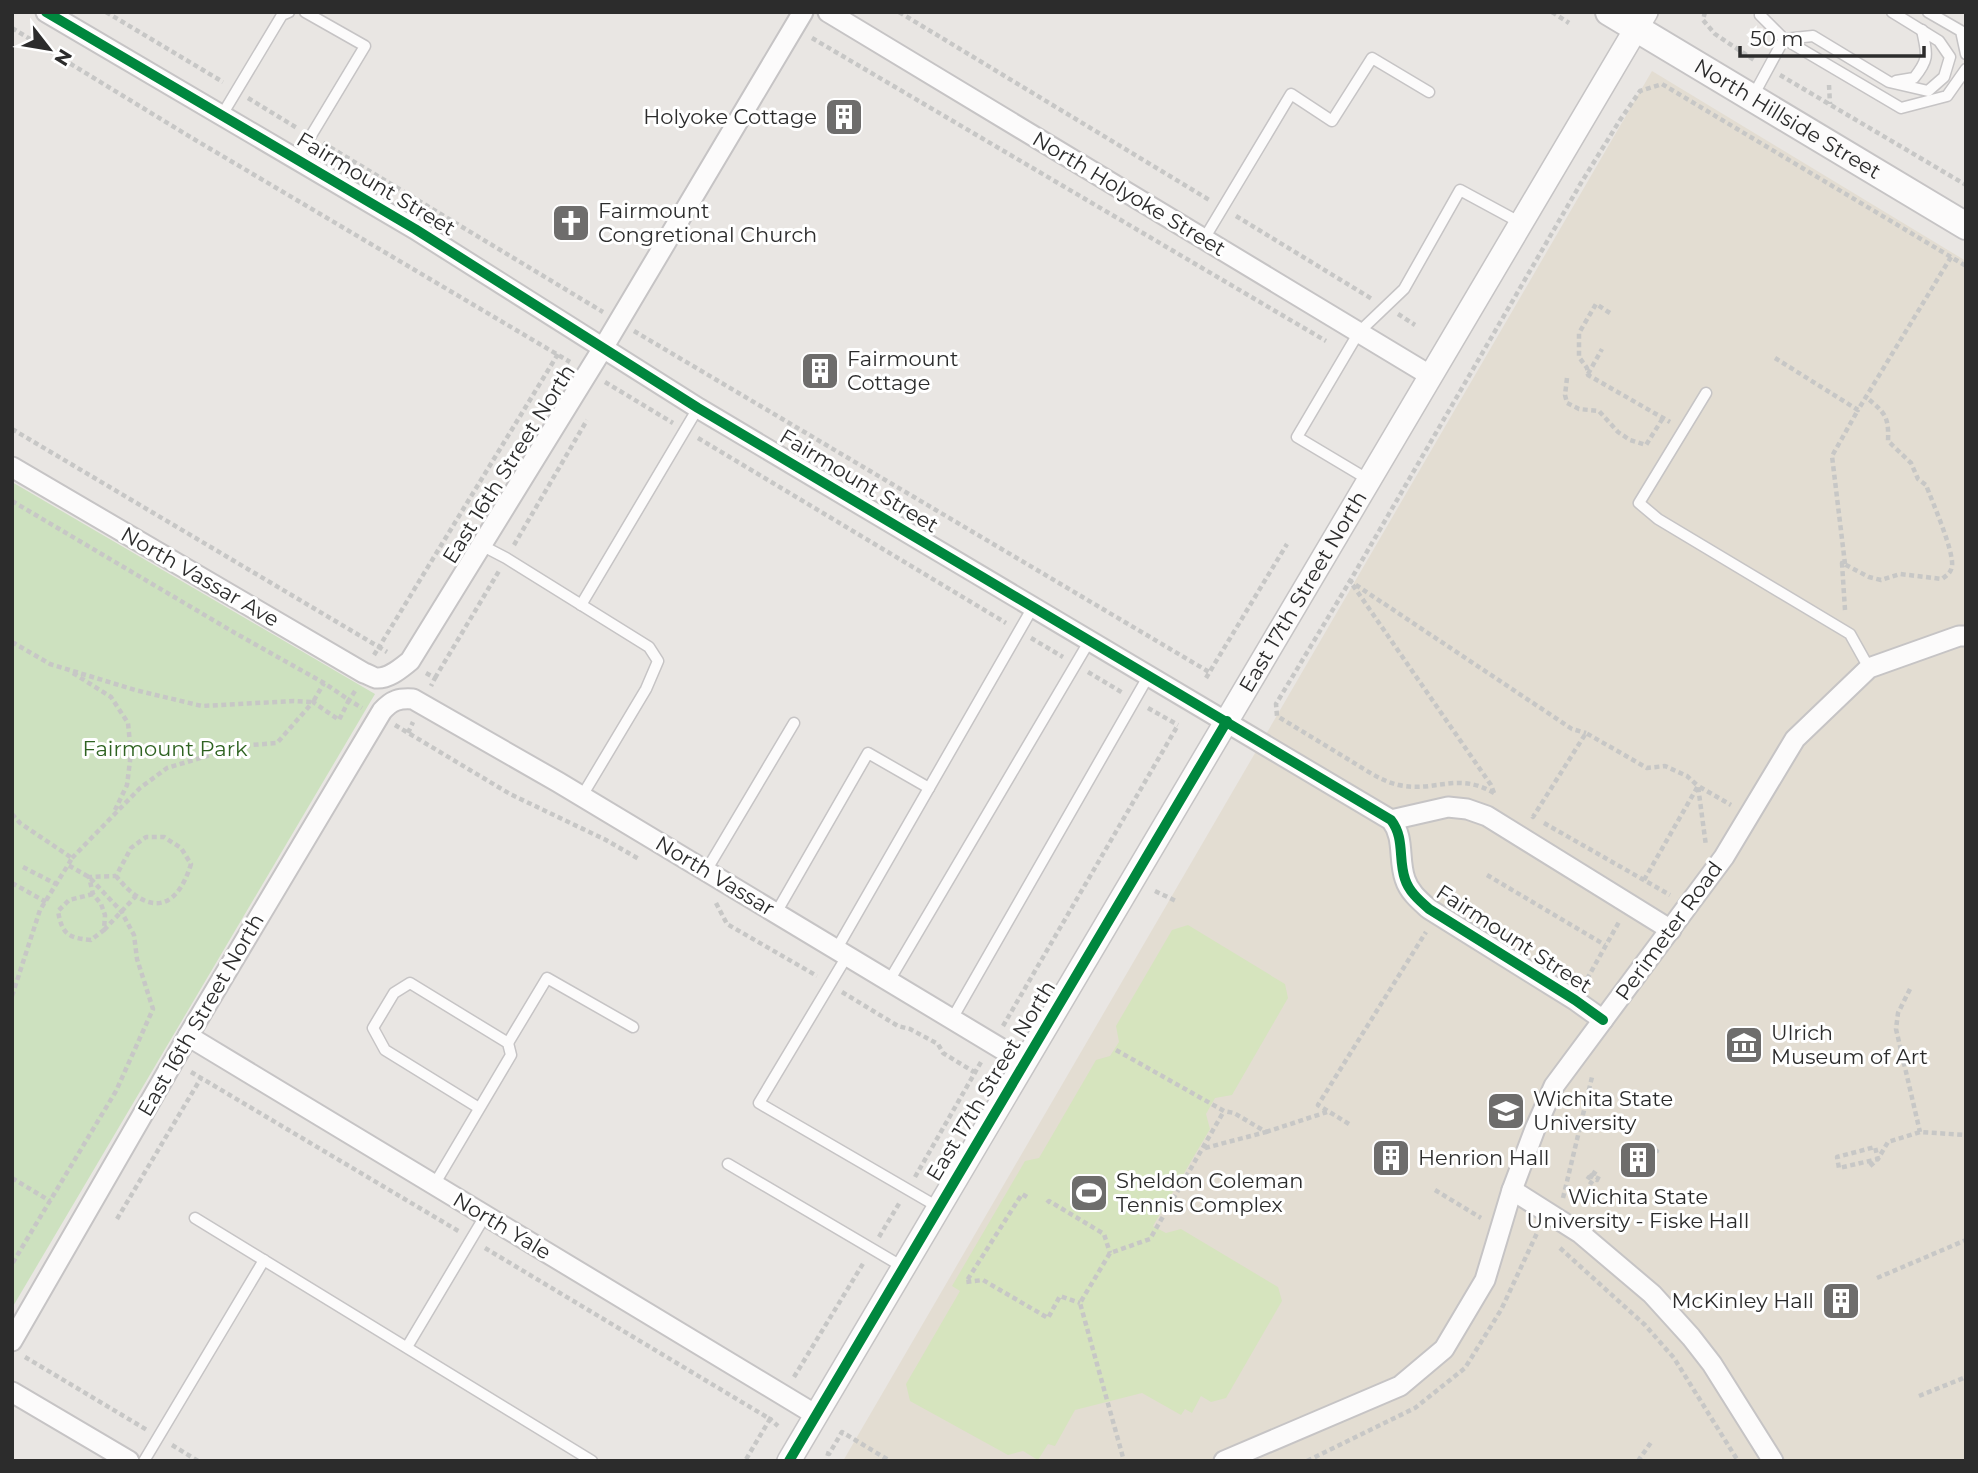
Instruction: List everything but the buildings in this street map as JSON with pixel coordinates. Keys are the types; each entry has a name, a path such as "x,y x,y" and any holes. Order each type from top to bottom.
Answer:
{"main road":[{"name":"North Hillside Street","path":"1609,12 1641,21 1752,98 1966,226"}],"street":[{"name":"Fairmount Street","path":"46,12 415,229 698,408 1391,820 1401,843 1405,879 1415,897 1429,909 1603,1020"},
{"name":"North Holyoke Street","path":"828,12 1431,376"},
{"name":"East 16th Street North","path":"390,675 410,661 619,322 799,20"},
{"name":"East 17th Street North","path":"789,1461 1641,21"},
{"name":"North Vassar Ave","path":"12,467 365,673 376,678 390,675"},
{"name":"Perimeter Road","path":"1224,1461 1400,1386 1444,1349 1485,1280 1512,1190 1554,1086 1724,857 1795,739 1869,668 1959,636 1966,636"},
{"name":"East 16th Street North","path":"17,1349 188,1036 378,717 390,702 401,698"},
{"name":"North Vassar","path":"401,698 413,699 582,796 1025,1063"},
{"path":"1391,820 1448,807 1467,809 1487,816 1671,930"},
{"name":"North Yale","path":"188,1036 816,1415"},
{"path":"1512,1190 1545,1222 1580,1233 1651,1294 1712,1364 1773,1461"},
{"path":"12,1392 129,1461"}],"lane":[{"path":"222,115 282,15 289,12"},
{"path":"297,159 365,46 305,12"},
{"path":"1761,12 1760,15 1784,39 1901,108 1947,96 1966,69"},
{"path":"1784,39 1813,36 1889,82 1928,91 1944,77 1950,58 1939,41 1892,12"},
{"path":"1928,12 1961,31 1966,54"},
{"path":"1889,82 1914,78 1925,64 1922,30"},
{"path":"1752,98 1784,39"},
{"path":"1204,239 1291,94 1332,121 1372,58 1429,92"},
{"path":"1369,480 1297,437 1359,332 1405,289 1460,190 1521,223"},
{"path":"1706,393 1639,503 1658,519 1850,634 1869,668"},
{"path":"581,605 698,408"},
{"path":"481,545 649,647 658,662 646,689 582,796"},
{"path":"939,1208 760,1103 830,985 842,953 929,788 1033,607"},
{"path":"889,981 1090,640"},
{"path":"952,1019 1149,675"},
{"path":"706,871 794,723"},
{"path":"776,913 868,753 929,788"},
{"path":"434,1185 510,1055 508,1043 547,978 633,1027"},
{"path":"479,1108 385,1050 373,1028 394,993 410,984 508,1043"},
{"path":"728,1164 904,1267"},
{"path":"407,1347 485,1216"},
{"path":"195,1218 592,1461"},
{"path":"144,1461 264,1260"}],"path":[{"path":"106,12 1208,675 1287,544"},
{"path":"900,12 1415,325"},
{"path":"1552,12 1569,23"},
{"path":"1705,12 1701,23 1714,34 1768,69 1966,185"},
{"path":"799,20 1347,353"},
{"path":"1504,799 1472,782 1424,787 1398,785 1379,778 1277,716 1276,704 1620,120 1640,91 1663,82 1966,266"},
{"path":"1845,564 1832,456 1951,257"},
{"path":"1588,374 1579,358 1579,333 1596,304 1611,313"},
{"path":"1588,374 1602,349"},
{"path":"12,429 379,647 558,354"},
{"path":"1775,358 1858,410"},
{"path":"1588,374 1674,425"},
{"path":"1567,379 1567,403 1579,409 1599,411 1618,432 1630,440 1646,445 1663,418"},
{"path":"1845,564 1869,577 1881,580 1900,574 1942,579 1949,574 1953,564 1926,485 1918,479 1911,463 1888,442 1889,428 1884,413 1866,397"},
{"path":"12,501 510,794 606,840 639,859"},
{"path":"1845,564 1842,563 1845,610"},
{"path":"1350,581 1572,729 1586,733 1647,768 1665,766 1687,775 1698,786 1734,806"},
{"path":"1350,581 1494,793"},
{"path":"12,642 50,664 135,690 202,706 313,702 339,720 349,700"},
{"path":"66,669 110,696 128,723 131,753 128,785 112,816"},
{"path":"12,996 40,911 72,858 140,788 167,768 220,752 277,743 313,702 324,684"},
{"path":"1002,1028 1182,718"},
{"path":"1533,817 1586,733"},
{"path":"1524,811 1644,880 1698,786"},
{"path":"1698,786 1706,850"},
{"path":"12,814 20,823 72,858"},
{"path":"146,837 164,837 181,848 191,864 175,897 160,903 145,901 136,896 128,891 116,876 131,848 146,837"},
{"path":"1100,860 1108,865"},
{"path":"12,1264 116,1091 152,1010 137,959 134,935 121,911 89,877 68,865"},
{"path":"23,867 57,884"},
{"path":"1487,874 1605,945"},
{"path":"89,877 116,876"},
{"path":"89,877 93,894 101,904 104,930"},
{"path":"12,883 46,902"},
{"path":"1155,891 1178,902"},
{"path":"93,894 69,900 58,911 61,927 73,938 91,940 136,896"},
{"path":"706,897 717,903 727,924 898,1026 910,1029 938,1044 943,1053 974,1072"},
{"path":"1587,979 1629,905"},
{"path":"1349,1124 1318,1105 1430,925"},
{"path":"1910,989 1898,1013 1896,1029 1920,1132"},
{"path":"1116,1050 1266,1132"},
{"path":"793,1379 908,1190 981,1062"},
{"path":"1307,1461 1415,1408 1465,1368 1502,1310 1545,1222 1563,1200 1592,1076"},
{"path":"117,1219 201,1078"},
{"path":"1124,1461 1080,1303 1110,1253 1150,1240 1224,1111"},
{"path":"1204,1148 1328,1112"},
{"path":"1870,1166 1878,1159 1888,1142 1920,1132 1966,1135"},
{"path":"1652,1147 1651,1160 1643,1153 1652,1147"},
{"path":"1875,1147 1878,1159 1839,1167 1837,1157 1875,1147"},
{"path":"12,1178 50,1200"},
{"path":"1435,1190 1482,1219"},
{"path":"1027,1197 1022,1194 966,1282 983,1280 1048,1318 1060,1296 1080,1303"},
{"path":"1047,1203 1049,1201 1104,1234 1110,1253"},
{"path":"1545,1222 1549,1238"},
{"path":"1877,1278 1966,1240"},
{"path":"1558,1247 1644,1325 1674,1358 1738,1461"},
{"path":"17,1349 198,1461"},
{"path":"1919,1396 1966,1377"},
{"path":"745,1461 770,1419"},
{"path":"826,1452 829,1454 842,1432 890,1461"},
{"path":"1638,1461 1652,1441"}],"shaded area":[{"name":"Wichita State University","path":"1652,71 1966,261 1966,1461 843,1461"}],"green space":[{"name":"Fairmount Park","path":"12,482 375,694 12,1308"},
{"name":"Sheldon Coleman Tennis Complex","path":"1188,925 1285,984 1288,998 1232,1095 1215,1098 1206,1114 1210,1129 1153,1226 1166,1233 1181,1229 1278,1287 1282,1301 1226,1398 1211,1402 1201,1396 1192,1413 1185,1409 1181,1415 1142,1393 1075,1410 1055,1446 1048,1444 1038,1460 1023,1451 1008,1455 910,1401 906,1384 960,1291 952,1286 1025,1161 1039,1158 1096,1060 1110,1056 1119,1042 1116,1026 1172,930"}],"cycle path":[{"path":"46,12 415,229 698,408 1391,820 1400,841 1405,879 1422,903 1603,1020"},
{"path":"789,1461 1227,721"}],"place":[{"name":"Holyoke Cottage","path":"844,117"},
{"name":"Fairmount Congretional Church","path":"571,223"},
{"name":"Fairmount Cottage","path":"820,371"},
{"name":"Ulrich Museum of Art","path":"1744,1045"},
{"name":"Wichita State University","path":"1506,1111"},
{"name":"Henrion Hall","path":"1391,1158"},
{"name":"Wichita State University - Fiske Hall","path":"1638,1160"},
{"name":"Sheldon Coleman Tennis Complex","path":"1089,1193"},
{"name":"McKinley Hall","path":"1841,1301"}]}
